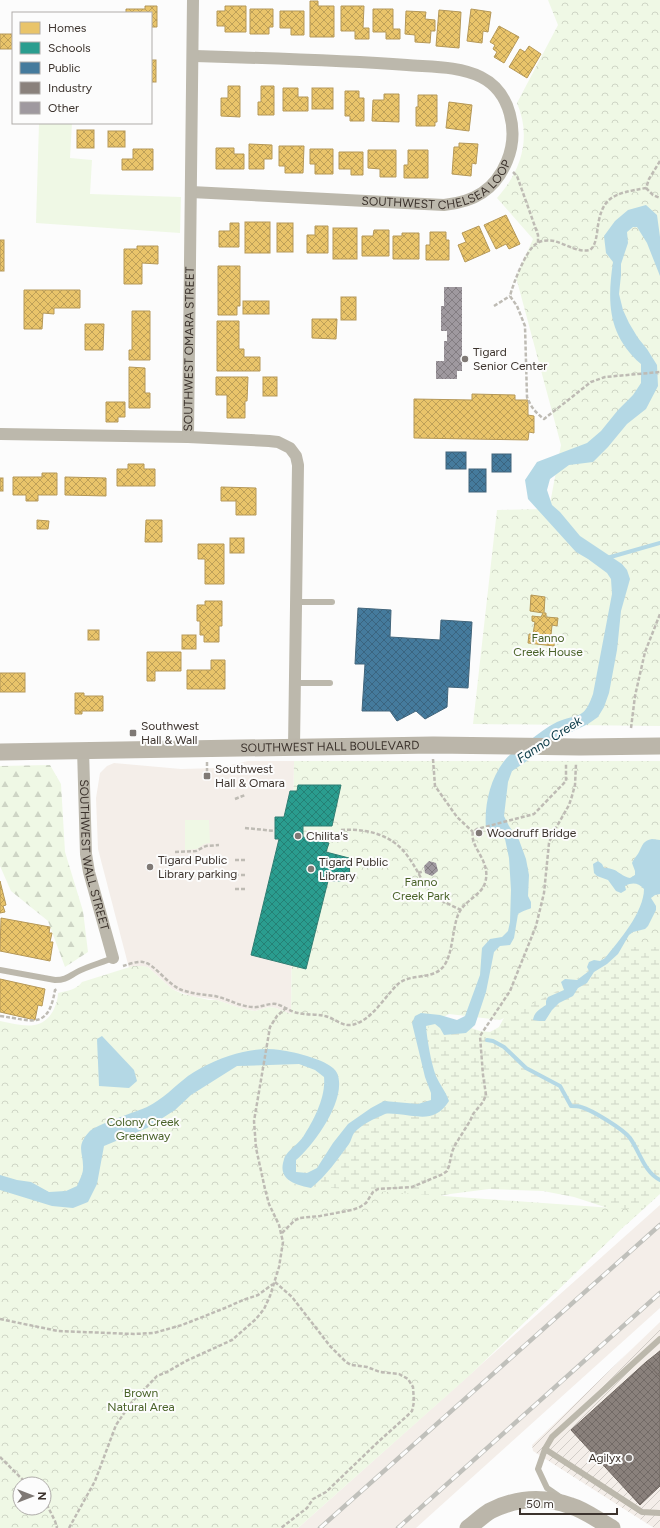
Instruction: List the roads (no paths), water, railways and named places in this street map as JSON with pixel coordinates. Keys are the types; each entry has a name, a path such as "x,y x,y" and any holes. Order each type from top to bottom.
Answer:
{"main road":[{"name":"SOUTHWEST HALL BOULEVARD","path":"0,752 83,749 433,745 513,747 660,746"},
{"path":"468,1528 489,1512 510,1503 528,1499 550,1500 572,1506 612,1528"}],"street":[{"name":"SOUTHWEST OMARA STREET","path":"193,0 188,437 274,441 284,444 294,451 298,465 294,747"},
{"name":"SOUTHWEST CHELSEA LOOP","path":"191,192 444,205 464,201 481,194 500,175 506,164 513,141 510,114 503,98 492,84 482,77 471,73 449,68 377,63 192,56"},
{"path":"0,434 188,437"},
{"name":"SOUTHWEST WALL STREET","path":"83,749 86,854 89,872 117,962"}],"lane":[{"path":"296,602 332,602"},
{"path":"295,683 330,683"},
{"path":"0,970 62,980 69,978 78,972 117,962"},
{"path":"572,1506 547,1488 538,1470 545,1449 552,1437 660,1339"},
{"path":"545,1449 642,1512 660,1513"}],"water":[{"path":"646,205 657,215 660,237 660,276 647,243 637,227 633,227 627,232 628,243 621,264 619,294 623,310 629,323 657,365 658,386 646,409 627,424 593,462 569,465 550,479 547,490 552,505 560,512 580,536 622,564 627,570 630,579 621,611 617,650 609,693 604,707 598,717 588,724 569,733 512,771 508,782 504,816 519,840 526,859 529,875 528,896 531,902 531,908 518,914 514,938 510,945 500,946 494,952 486,992 475,1025 466,1033 444,1035 440,1028 435,1024 426,1026 434,1071 449,1101 438,1113 432,1115 419,1117 385,1114 364,1124 354,1133 349,1144 336,1162 311,1188 295,1184 287,1178 284,1174 283,1163 285,1156 303,1137 315,1116 323,1092 324,1077 315,1070 299,1064 237,1066 191,1095 175,1110 147,1128 104,1146 97,1184 88,1202 73,1208 52,1206 0,1190 0,1175 31,1182 49,1192 66,1191 77,1186 83,1171 81,1146 89,1132 99,1126 153,1104 188,1076 201,1068 221,1058 248,1051 271,1049 312,1057 328,1064 337,1073 339,1083 338,1095 334,1108 312,1144 296,1160 296,1172 307,1173 317,1168 333,1143 348,1124 384,1101 418,1104 431,1100 431,1093 425,1077 412,1023 415,1016 421,1013 440,1015 457,1020 465,1016 480,975 482,948 490,939 502,937 508,931 510,922 511,890 509,858 505,839 496,831 492,832 486,829 487,802 495,775 510,754 553,724 583,712 587,708 593,694 612,594 611,579 607,573 576,552 528,499 525,480 537,462 587,443 601,431 618,410 633,395 641,383 641,364 622,342 612,318 610,291 613,262 606,253 604,236 615,221 628,210"},
{"path":"652,839 660,840 660,894 651,898 656,906 656,910 648,926 645,929 633,932 629,935 618,954 607,964 594,972 587,983 578,988 573,996 559,1003 552,1010 545,1021 533,1020 536,1013 546,1005 548,997 564,990 561,982 565,979 577,980 589,971 587,967 589,962 594,960 600,961 605,958 630,926 640,907 644,889 640,885 630,884 625,886 626,890 621,893 616,891 608,880 597,876 594,873 593,864 598,861 604,868 615,870 630,878 635,875 632,863 633,861 644,843"},
{"path":"102,1036 134,1070 137,1081 129,1088 99,1086 97,1039"}],"waterway":[{"name":"Fanno Creek","path":"607,558 660,543"},
{"path":"487,1040 493,1041 504,1047 526,1068 560,1086 571,1106 579,1106 592,1112 607,1120 626,1134 634,1143 646,1167 660,1180"}],"railway":[{"path":"320,1528 660,1225"},
{"path":"398,1528 660,1293"}],"place":[{"name":"Tigard Senior Center","path":"465,359"},
{"name":"Southwest Hall & Wall","path":"133,733"},
{"name":"Southwest Hall & Omara","path":"207,776"},
{"name":"Woodruff Bridge","path":"479,833"},
{"name":"Chilita's","path":"298,836"},
{"name":"Tigard Public Library parking","path":"150,867"},
{"name":"Tigard Public Library","path":"311,869"},
{"name":"Agilyx","path":"629,1458"}],"park label":[{"name":"Fanno Creek House","path":"548,645"},
{"name":"Fanno Creek Park","path":"421,889"},
{"name":"Colony Creek Greenway","path":"143,1129"},
{"name":"Brown Natural Area","path":"141,1400"}]}
